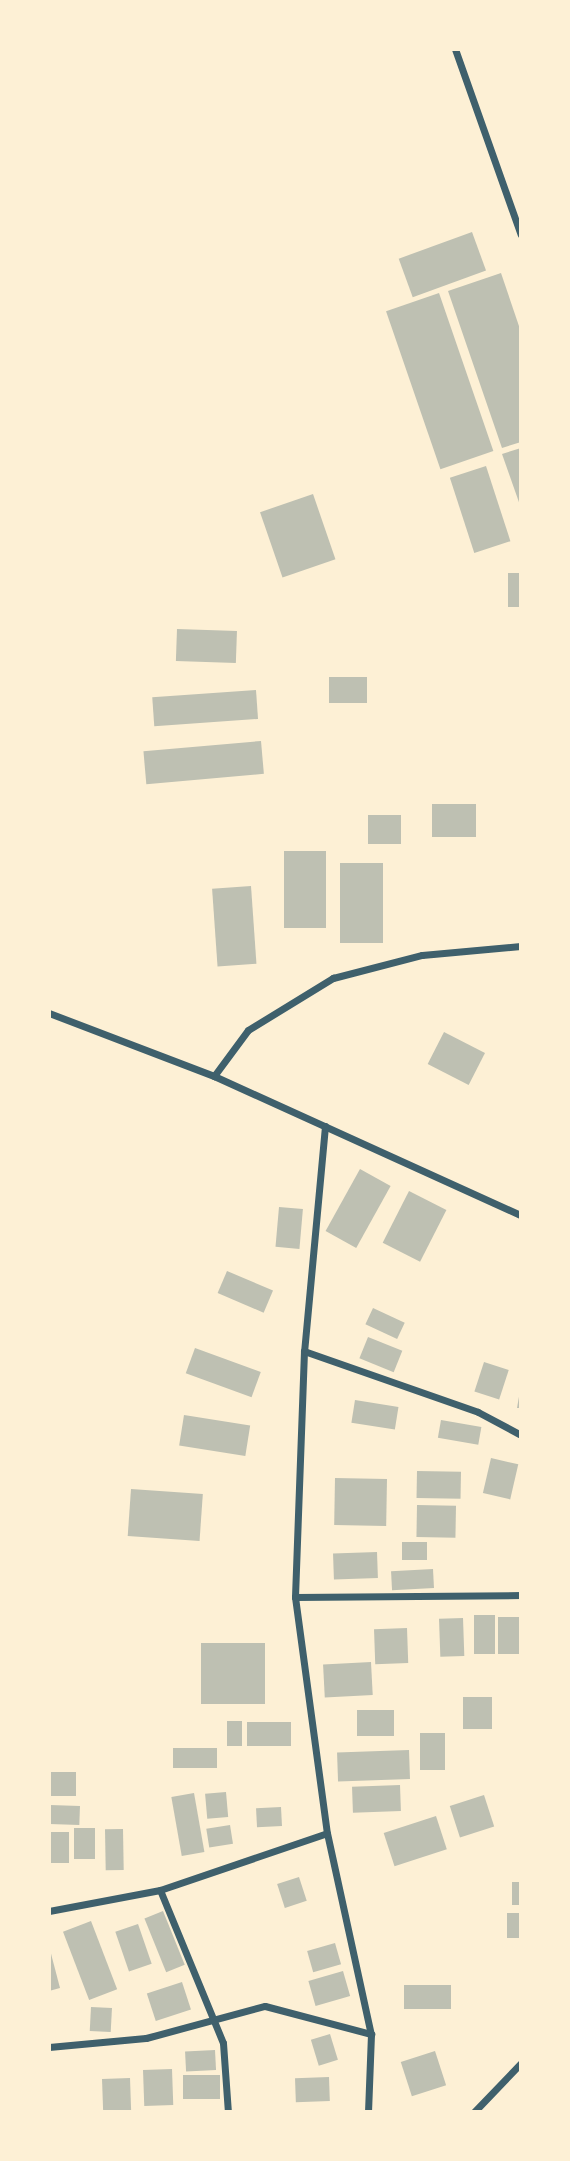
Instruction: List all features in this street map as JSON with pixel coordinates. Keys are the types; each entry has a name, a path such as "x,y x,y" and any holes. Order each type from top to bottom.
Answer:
{"street":[{"path":"455,49 521,236"},
{"path":"214,1076 248,1030 333,978 422,955 521,946"},
{"path":"49,1013 214,1076 521,1216"},
{"path":"325,1126 304,1351 295,1597 327,1833 371,2034 368,2112"},
{"path":"304,1351 478,1412 521,1435"},
{"path":"295,1597 521,1595"},
{"path":"49,1911 160,1890 327,1833"},
{"path":"160,1890 216,2019 228,2112"},
{"path":"49,2048 133,2040 265,2006 371,2034"},
{"path":"474,2112 521,2063"}],"building":[{"path":"472,232 486,271 413,297 399,259"},
{"path":"501,273 521,332 521,442 502,448 448,291"},
{"path":"439,293 493,451 440,469 386,311"},
{"path":"521,448 521,508 502,454"},
{"path":"486,466 510,541 474,553 450,478"},
{"path":"313,494 335,559 283,577 260,512"},
{"path":"508,573 521,573 521,607 508,607"},
{"path":"177,629 237,631 236,663 176,661"},
{"path":"329,677 367,677 367,703 329,703"},
{"path":"256,690 258,719 154,726 152,697"},
{"path":"261,741 264,774 146,784 143,751"},
{"path":"432,804 476,804 476,837 432,837"},
{"path":"368,815 401,815 401,844 368,844"},
{"path":"284,851 326,851 326,928 284,928"},
{"path":"340,863 383,863 383,943 340,943"},
{"path":"251,886 256,964 218,967 212,889"},
{"path":"444,1032 485,1053 469,1085 428,1064"},
{"path":"360,1169 391,1186 356,1248 326,1231"},
{"path":"409,1191 446,1210 420,1262 383,1243"},
{"path":"279,1207 303,1209 299,1249 276,1247"},
{"path":"227,1271 273,1291 264,1313 218,1293"},
{"path":"373,1308 405,1323 397,1339 365,1324"},
{"path":"368,1337 402,1351 394,1372 359,1358"},
{"path":"195,1348 261,1372 252,1397 186,1373"},
{"path":"484,1362 509,1370 499,1400 474,1391"},
{"path":"521,1385 521,1408 517,1408"},
{"path":"355,1400 398,1407 395,1430 351,1423"},
{"path":"184,1415 250,1425 245,1456 179,1446"},
{"path":"441,1420 481,1427 478,1445 438,1438"},
{"path":"491,1458 518,1464 510,1499 483,1493"},
{"path":"417,1471 461,1472 461,1499 417,1498"},
{"path":"335,1478 387,1479 386,1526 334,1525"},
{"path":"131,1489 203,1494 200,1541 128,1536"},
{"path":"417,1505 456,1506 455,1538 416,1537"},
{"path":"402,1542 427,1542 427,1560 402,1560"},
{"path":"377,1552 378,1578 334,1580 333,1554"},
{"path":"433,1569 434,1588 392,1590 391,1571"},
{"path":"474,1615 495,1615 495,1654 474,1654"},
{"path":"498,1617 521,1617 521,1654 498,1654"},
{"path":"463,1618 464,1656 440,1657 439,1619"},
{"path":"407,1628 408,1663 375,1664 374,1629"},
{"path":"201,1643 265,1643 265,1704 201,1704"},
{"path":"371,1662 373,1695 325,1697 323,1665"},
{"path":"463,1697 492,1697 492,1729 463,1729"},
{"path":"357,1710 394,1710 394,1736 357,1736"},
{"path":"227,1721 242,1721 242,1746 227,1746"},
{"path":"247,1722 291,1722 291,1746 247,1746"},
{"path":"420,1733 445,1733 445,1770 420,1770"},
{"path":"173,1748 217,1748 217,1768 173,1768"},
{"path":"409,1750 410,1779 338,1781 337,1753"},
{"path":"49,1772 76,1772 76,1796 49,1796"},
{"path":"400,1785 401,1811 353,1813 352,1787"},
{"path":"226,1792 228,1817 207,1819 205,1794"},
{"path":"194,1793 204,1852 182,1856 171,1797"},
{"path":"484,1795 494,1826 460,1838 450,1806"},
{"path":"50,1805 80,1806 79,1825 49,1824"},
{"path":"281,1807 282,1826 257,1827 256,1808"},
{"path":"436,1816 447,1849 395,1866 384,1833"},
{"path":"230,1825 233,1844 209,1848 206,1829"},
{"path":"74,1828 95,1828 95,1859 74,1859"},
{"path":"105,1829 123,1829 124,1870 106,1870"},
{"path":"49,1832 69,1832 69,1863 49,1863"},
{"path":"299,1877 307,1901 285,1908 277,1884"},
{"path":"512,1882 521,1882 521,1905 512,1905"},
{"path":"163,1911 185,1965 166,1972 144,1918"},
{"path":"507,1913 521,1913 521,1938 507,1938"},
{"path":"91,1921 117,1989 89,2000 63,1932"},
{"path":"138,1924 152,1964 129,1972 115,1932"},
{"path":"335,1943 341,1964 313,1972 307,1951"},
{"path":"49,1946 60,1988 49,1991"},
{"path":"343,1971 350,1996 316,2006 308,1981"},
{"path":"182,1982 191,2010 156,2021 147,1993"},
{"path":"404,1985 451,1985 451,2009 404,2009"},
{"path":"91,2007 112,2008 111,2032 90,2031"},
{"path":"330,2034 338,2060 319,2066 311,2040"},
{"path":"215,2050 216,2070 186,2072 185,2052"},
{"path":"435,2051 446,2085 412,2096 401,2062"},
{"path":"172,2069 173,2105 144,2106 143,2070"},
{"path":"183,2075 220,2075 220,2099 183,2099"},
{"path":"329,2077 330,2101 296,2102 295,2078"},
{"path":"130,2078 131,2112 103,2112 102,2079"}]}
